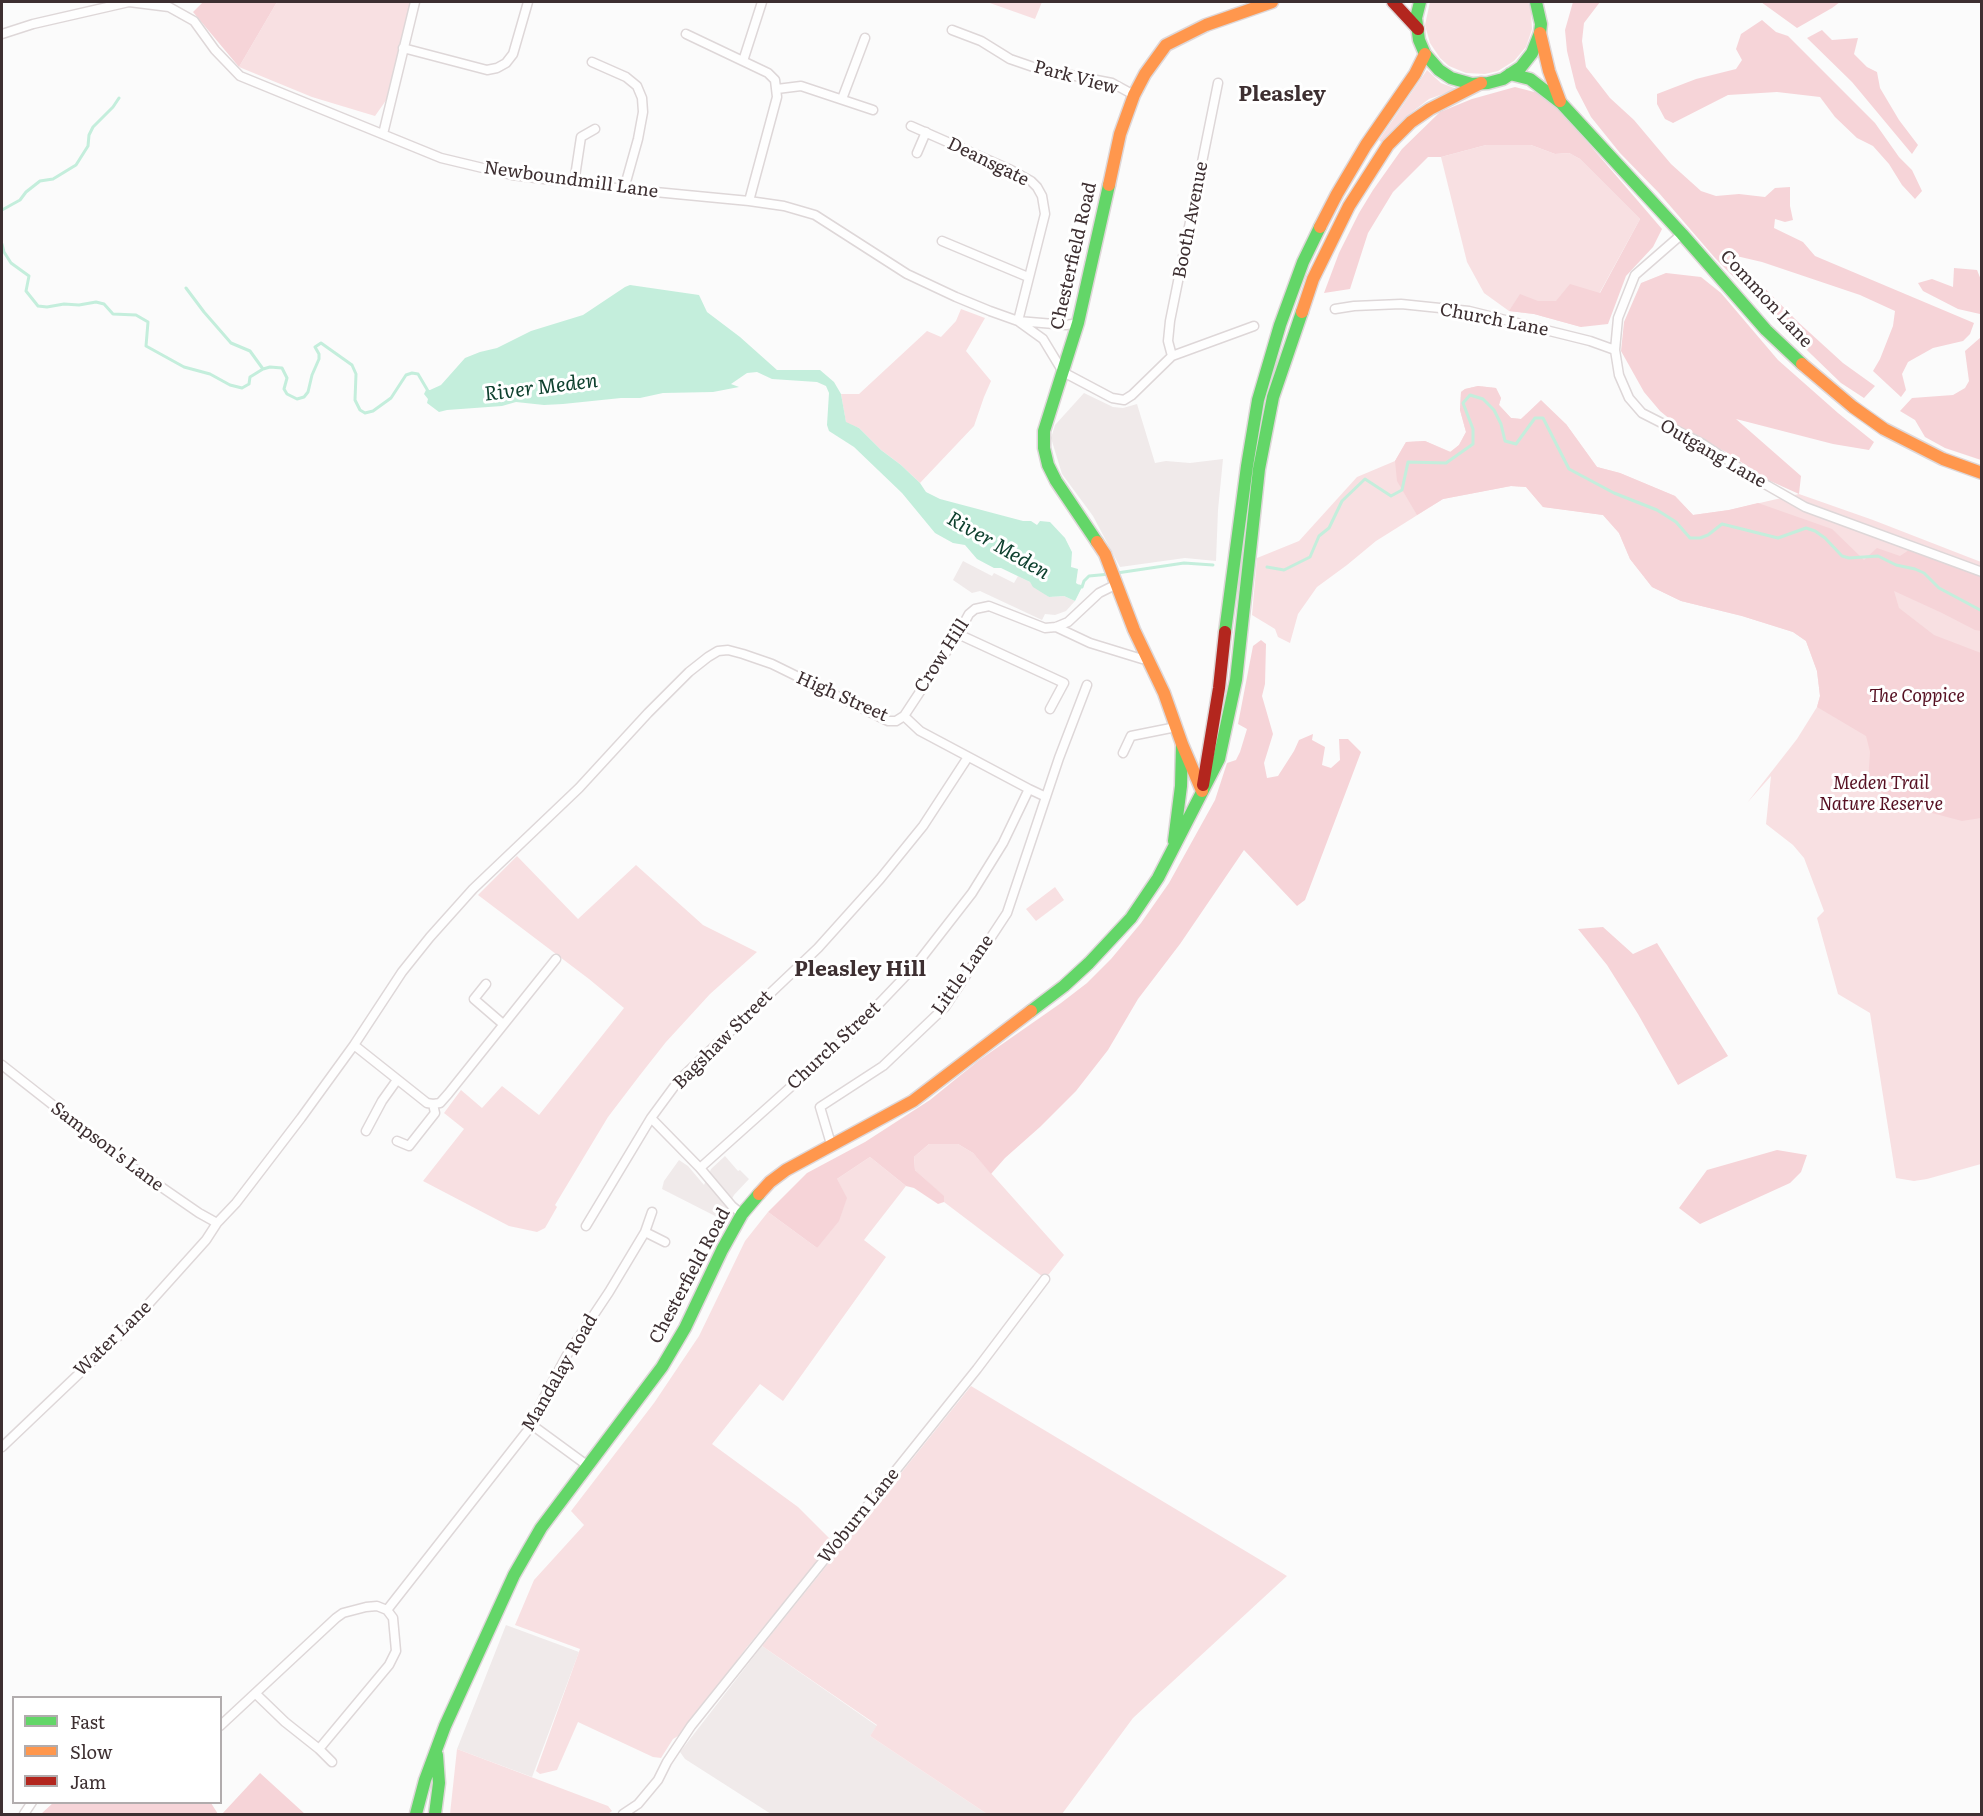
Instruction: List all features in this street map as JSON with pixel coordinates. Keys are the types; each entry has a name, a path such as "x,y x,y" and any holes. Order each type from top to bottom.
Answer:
{"main road":[{"name":"Chesterfield Road","path":"416,1815 424,1780 459,1692 514,1575 542,1528 662,1366 685,1328 742,1214 770,1182 793,1165 913,1101 1064,986 1131,918 1158,878 1197,806 1202,790 1182,744 1164,693 1134,630 1110,565 1095,537 1056,481 1044,448 1044,431 1078,323 1103,216 1114,154 1134,95 1145,74 1166,45 1206,25 1257,4 1272,2"},
{"path":"1393,2 1418,29"},
{"path":"1420,2 1416,18 1419,40 1425,54 1439,70 1451,78 1472,84 1503,79 1521,67 1532,53 1540,33"},
{"path":"1547,2 1538,7 1540,33 1549,71 1561,103"},
{"path":"1202,790 1219,688 1232,570 1258,400 1280,325 1303,262 1337,194 1365,145 1414,74 1425,54"},
{"path":"1510,74 1530,79 1561,103"},
{"path":"1202,790 1219,759 1236,680 1259,469 1273,397 1313,279 1350,206 1388,145 1411,122 1430,109 1481,83"},
{"name":"Common Lane","path":"1561,103 1682,234 1766,330 1814,375 1884,429 1942,459 1982,473"},
{"name":"Chesterfield Road","path":"1173,850 1181,786 1182,744"},
{"path":"435,1815 439,1783 436,1752"}],"street":[{"name":"Newboundmill Lane","path":"2,34 33,24 129,2 169,7 194,21 215,50 240,76 441,158 512,175 749,201 784,206 815,215 907,274 956,297 1018,321 1043,339 1063,372"},
{"path":"383,134 415,2"},
{"path":"403,48 487,70 497,68 506,63 513,54 528,2"},
{"path":"742,61 762,2"},
{"name":"Park View","path":"952,30 961,39 981,41 1010,59 1039,69 1112,83 1134,95"},
{"path":"686,34 768,73 775,80 777,97 749,201"},
{"path":"842,99 866,38"},
{"path":"850,46 861,50"},
{"path":"592,62 626,76 636,86 642,98 643,112 640,130 624,189"},
{"name":"Booth Avenue","path":"1172,356 1168,341 1170,321 1218,83"},
{"path":"777,89 801,86 873,110"},
{"name":"Deansgate","path":"910,126 1011,170 1030,181 1042,196 1045,214 1018,321"},
{"path":"574,183 581,137 595,129"},
{"path":"917,153 926,132"},
{"name":"Outgang Lane","path":"1682,234 1635,274 1618,318 1615,350 1619,375 1629,398 1642,413 1703,444 1756,479 1805,507 1982,572"},
{"path":"956,247 960,237"},
{"path":"942,241 1028,277"},
{"name":"Church Lane","path":"1335,309 1401,304 1469,311 1590,341 1615,350"},
{"name":"Newboundmill Lane","path":"1018,321 1066,325 1078,323"},
{"path":"1063,372 1112,398 1124,400 1172,356 1254,326"},
{"path":"1056,627 1068,622 1099,593 1117,583"},
{"name":"Crow Hill","path":"904,716 969,614 982,606 989,606 1045,628 1056,627 1090,643 1142,659 1147,657"},
{"path":"958,634 1064,683 1050,709"},
{"name":"High Street","path":"728,650 772,664 888,721 896,721 904,716 920,731 1046,796"},
{"name":"Water Lane","path":"2,1447 126,1329 206,1240 217,1223 236,1203 294,1128 409,963 473,889 579,788 648,713 690,672 718,651 728,650"},
{"path":"1046,796 1088,686"},
{"path":"1123,753 1131,736 1176,727"},
{"name":"Bagshaw Street","path":"586,1226 651,1118 679,1080 818,948 880,879 923,826 969,757"},
{"name":"Church Street","path":"700,1168 851,1033 916,966 972,893 1004,843 1029,789"},
{"name":"Little Lane","path":"831,1144 820,1107 883,1066 945,1007 1007,913 1046,796"},
{"path":"354,1045 427,1103 440,1103 556,959"},
{"path":"486,984 474,999 503,1024"},
{"name":"Sampson's Lane","path":"2,1065 128,1164 217,1223"},
{"path":"366,1131 382,1101 398,1080"},
{"path":"397,1141 409,1146 435,1113 433,1104"},
{"path":"651,1118 742,1214"},
{"name":"Mandalay Road","path":"387,1610 532,1425 567,1355 645,1232 652,1212"},
{"path":"645,1232 665,1242"},
{"name":"Woburn Lane","path":"623,1815 638,1804 658,1780 691,1726 977,1369 1045,1279"},
{"path":"532,1425 588,1466"},
{"path":"222,1724 343,1613 377,1606 387,1610 393,1618 396,1651 388,1665 319,1749"},
{"path":"256,1694 332,1762"}],"shaded area":[{"path":"1084,393 1113,407 1123,408 1137,404 1155,463 1166,461 1190,463 1223,459 1216,561 1185,558 1120,567 1093,516 1062,474 1051,438 1055,425"},
{"path":"963,561 992,576 994,573 1014,583 1018,576 1049,597 1064,596 1075,601 1066,611 1055,615 1045,614 1042,620 980,591 972,593 953,580"},
{"path":"725,1156 738,1171 740,1170 749,1179 734,1195 721,1219 662,1189 664,1181 679,1160 688,1166 704,1185 711,1169"},
{"path":"506,1625 579,1652 532,1777 457,1749"},
{"path":"762,1646 877,1726 870,1736 987,1814 771,1814 685,1759 680,1752"}],"green space":[{"path":"203,2 277,2 239,67 193,12"},
{"path":"277,2 411,3 387,99 375,116 312,97 239,67"},
{"path":"987,2 1042,2 1035,19"},
{"path":"1430,2 1528,2 1532,29 1526,47 1514,61 1498,71 1485,74 1466,73 1449,66 1440,58 1430,43 1425,25"},
{"path":"1573,2 1600,2 1584,23 1582,41 1586,67 1610,98 1634,120 1671,164 1701,191 1716,196 1739,194 1765,197 1775,188 1790,187 1793,220 1785,222 1775,219 1774,228 1803,242 1815,256 1974,323 1970,334 1963,341 1933,348 1908,362 1902,374 1906,390 1901,397 1873,371 1893,326 1895,311 1860,295 1762,262 1732,255 1798,322 1843,363 1875,386 1864,398 1841,383 1715,258 1659,193 1620,153 1591,117 1576,88 1567,51 1565,30"},
{"path":"1761,2 1840,2 1797,28"},
{"path":"1762,20 1776,32 1788,36 1875,123 1899,157 1912,170 1922,191 1915,199 1873,146 1857,138 1835,117 1820,97 1777,92 1728,95 1673,123 1665,119 1657,104 1657,94 1696,79 1736,69 1742,60 1736,49 1741,34"},
{"path":"1822,30 1832,40 1858,38 1854,54 1867,67 1877,72 1880,88 1899,120 1918,145 1912,154 1852,82 1807,38"},
{"path":"1427,70 1441,83 1457,89 1429,99 1407,116 1381,142 1379,140"},
{"path":"1515,87 1542,94 1570,122 1662,229 1653,247 1626,276 1608,324 1581,327 1534,314 1509,311 1520,294 1538,301 1556,301 1570,284 1600,293 1640,219 1580,159 1569,153 1555,154 1531,145 1486,145 1441,157 1428,157 1393,192 1368,233 1350,289 1324,293 1339,253 1359,213 1402,149 1440,112 1472,99"},
{"path":"1486,145 1531,145 1555,154 1569,153 1580,159 1640,219 1581,327 1534,314 1509,311 1484,293 1467,262 1441,157"},
{"path":"1954,268 1977,270 1981,280 1982,312 1980,314 1958,309 1923,291 1918,283 1932,279 1953,287"},
{"path":"1666,273 1701,277 1721,293 1778,360 1874,442 1869,450 1833,444 1736,419 1801,476 1799,494 1768,480 1726,452 1688,434 1660,411 1644,392 1621,351 1624,322 1641,283"},
{"path":"961,309 985,318 966,351 991,381 974,426 920,483 859,428 846,423 841,394 859,394 927,331 941,337 956,321"},
{"path":"1981,337 1981,460 1945,448 1925,437 1915,420 1900,411 1912,398 1953,395 1965,388 1969,381 1965,351"},
{"name":"Meden Trail Nature Reserve","path":"1478,386 1496,388 1501,398 1499,405 1511,418 1521,419 1530,411 1566,424 1597,467 1620,473 1675,496 1693,515 1729,510 1799,494 1981,562 1981,1164 1927,1179 1914,1181 1896,1178 1870,1013 1838,994 1817,918 1824,911 1804,858 1793,845 1766,824 1771,776 1747,803 1797,739 1817,707 1820,696 1817,671 1806,641 1793,632 1742,616 1681,601 1652,587 1630,559 1619,533 1603,515 1543,507 1526,487 1511,486 1443,499 1376,541 1317,587 1298,614 1290,643 1278,637 1275,629 1252,615 1257,558 1299,541 1357,477 1395,461 1406,442 1425,441 1451,452 1459,445 1466,432 1460,410 1461,392"},
{"name":"The Coppice","path":"1478,386 1496,388 1501,398 1499,405 1511,418 1521,419 1541,400 1566,424 1597,467 1620,473 1675,496 1693,515 1758,503 1832,529 1864,560 1877,548 1900,556 1909,550 1981,576 1981,631 1894,591 1899,608 1934,635 1981,653 1981,818 1962,821 1898,804 1868,783 1870,752 1866,736 1817,707 1820,696 1817,671 1806,641 1793,632 1742,616 1681,601 1652,587 1630,559 1619,533 1603,515 1543,507 1526,487 1511,486 1443,499 1417,515 1397,481 1395,461 1406,442 1425,441 1450,452 1459,445 1466,432 1460,410 1461,392"},
{"path":"1261,640 1266,644 1265,684 1262,696 1273,734 1264,763 1267,778 1278,776 1299,740 1313,734 1312,740 1325,747 1322,765 1331,768 1340,760 1339,739 1348,739 1361,752 1305,900 1297,906 1244,850 1180,944 1138,999 1108,1050 1076,1091 991,1174 973,1153 958,1144 929,1144 914,1157 915,1170 944,1196 944,1202 938,1204 914,1188 906,1186 870,1157 837,1179 847,1198 839,1221 817,1248 768,1212 807,1173 865,1142 930,1100 978,1061 1087,983 1111,959 1141,923 1169,883 1215,800 1227,763 1236,760 1240,752 1247,729 1238,724 1253,646"},
{"path":"517,856 578,919 636,865 703,925 757,952 710,994 666,1042 640,1075 608,1117 555,1205 557,1207 545,1228 537,1232 509,1226 423,1181 464,1129 444,1113 461,1090 482,1108 502,1086 539,1115 624,1008 478,895"},
{"path":"1055,887 1064,900 1036,921 1026,909"},
{"path":"1603,927 1633,954 1657,943 1728,1056 1678,1085 1607,965 1578,929"},
{"path":"929,1144 958,1144 973,1153 1064,1255 1049,1274 1043,1277 944,1202 943,1196 915,1170 914,1157"},
{"path":"1777,1150 1807,1155 1801,1172 1790,1183 1700,1224 1679,1208 1707,1170"},
{"path":"870,1157 906,1186 864,1240 886,1257 783,1401 760,1384 712,1444 798,1507 832,1541 829,1548 747,1647 683,1733 673,1739 661,1758 653,1757 578,1722 557,1770 540,1774 536,1771 580,1649 515,1625 534,1580 584,1525 571,1511 654,1403 699,1336 745,1241 768,1212 817,1248 837,1179"},
{"path":"971,1386 1287,1576 1133,1718 1062,1814 987,1814 870,1736 877,1725 762,1646"},
{"path":"457,1749 608,1806 612,1811 608,1814 450,1814"},
{"path":"260,1773 305,1814 222,1814"},
{"path":"52,1804 212,1804 218,1814 41,1814"}],"water":[{"path":"630,285 699,295 707,312 740,337 777,370 820,370 834,382 841,394 846,422 859,428 920,483 926,492 940,499 1023,521 1031,521 1037,525 1040,521 1050,522 1065,538 1072,552 1071,567 1078,569 1076,583 1082,587 1075,601 1064,596 1049,597 1033,587 1030,582 977,559 965,545 953,543 935,533 902,493 854,447 829,431 827,425 829,393 826,386 817,382 772,379 757,372 747,373 731,384 739,387 713,392 663,393 640,398 544,405 516,402 502,406 439,412 427,403 428,399 424,394 426,390 441,385 465,358 497,348 531,331 583,315"}],"waterway":[{"path":"2,210 20,200 40,181 53,179 76,165 88,146 89,135 93,127 119,98"},
{"name":"River Meden","path":"2,244 11,263 29,276 26,291 38,306 79,305 96,302 104,304 113,314 136,315 148,322 146,346 184,367 210,374 230,385 242,388 249,384 250,377 263,369 282,368 287,378 284,389 287,394 297,399 304,397 308,392 319,359 315,347 321,343 352,365 356,374 355,400 360,410 365,413 373,411 391,398 406,375 418,374 428,391"},
{"path":"186,288 231,343 250,351 263,369"},
{"name":"River Meden","path":"1267,567 1284,570 1310,557 1319,536 1329,528 1342,501 1365,479 1391,496 1402,490 1408,462 1446,463 1473,444 1473,429 1463,403 1470,395 1483,399 1494,410 1501,424 1505,441 1516,444 1535,418 1543,418 1569,469 1614,493 1657,510 1676,522 1690,538 1708,535 1722,524 1778,538 1806,528 1825,538 1842,556 1849,558 1878,556 1896,565 1915,569 1924,573 1939,588 1982,611"},
{"name":"River Meden","path":"1117,573 1184,563 1213,565"},
{"name":"River Meden","path":"1079,586 1082,587 1089,576 1110,574"}],"traffic: fast":[{"path":"1420,2 1416,18 1419,40 1425,54 1439,70 1451,78 1472,84 1503,79 1521,67 1532,53 1541,24 1536,2"},
{"path":"1510,74 1530,79 1561,103 1682,234 1766,330 1802,364"},
{"path":"1097,542 1056,481 1048,465 1044,448 1044,431 1078,323 1109,185"},
{"path":"1225,632 1258,400 1280,325 1303,262 1320,227"},
{"path":"1031,1011 1089,963 1131,918 1158,878 1219,759 1236,680 1259,469 1273,397 1302,312"},
{"path":"1174,841 1181,786 1182,745"},
{"path":"416,1814 425,1780 445,1726 514,1575 541,1528 662,1367 685,1328 742,1214 759,1194"},
{"path":"435,1814 439,1783 437,1755"}],"traffic: slow":[{"path":"1109,185 1120,134 1134,95 1145,74 1166,45 1206,25 1272,2"},
{"path":"1540,33 1549,71 1560,101"},
{"path":"1320,227 1366,145 1415,74 1425,54"},
{"path":"1302,312 1313,279 1349,206 1388,145 1411,122 1430,109 1481,83"},
{"path":"1802,364 1853,407 1884,429 1943,459 1982,473"},
{"path":"1097,542 1105,554 1134,630 1164,693 1202,791"},
{"path":"759,1194 786,1170 913,1101 1031,1011"}],"traffic: jam":[{"path":"1393,2 1418,29"},
{"path":"1203,785 1219,688 1225,632"}],"district":[{"name":"Pleasley","path":"1282,95"},
{"name":"Pleasley Hill","path":"860,970"}]}
